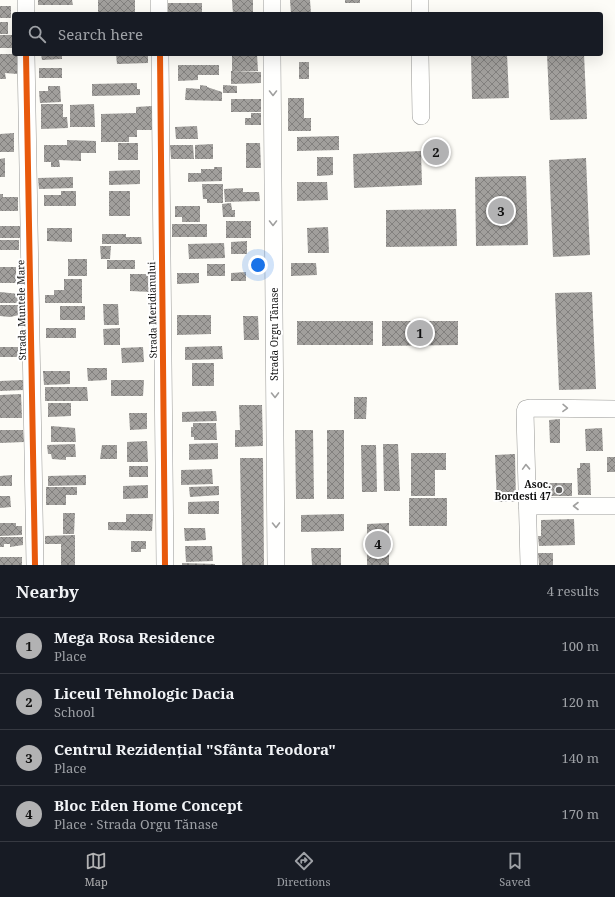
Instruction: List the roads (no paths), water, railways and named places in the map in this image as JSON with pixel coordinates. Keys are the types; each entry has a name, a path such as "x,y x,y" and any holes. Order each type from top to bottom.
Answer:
{"street":[{"path":"26,0 26,12"},
{"path":"159,0 159,12"},
{"path":"272,0 272,12"},
{"path":"420,0 420,12"},
{"name":"Strada Muntele Mare","path":"26,56 35,565"},
{"name":"Strada Meridianului","path":"160,56 165,565"},
{"name":"Strada Orgu Tănase","path":"272,56 276,565"},
{"path":"420,56 421,116"},
{"path":"529,565 526,409 615,409"},
{"path":"527,506 615,506"}],"place":[{"name":"Liceul Tehnologic Dacia","path":"436,152"},
{"name":"Centrul Rezidențial \"Sfânta Teodora\"","path":"501,211"},
{"name":"Mega Rosa Residence","path":"420,333"},
{"name":"Asoc. Bordesti 47","path":"559,490"},
{"name":"Bloc Eden Home Concept","path":"378,544"}]}
